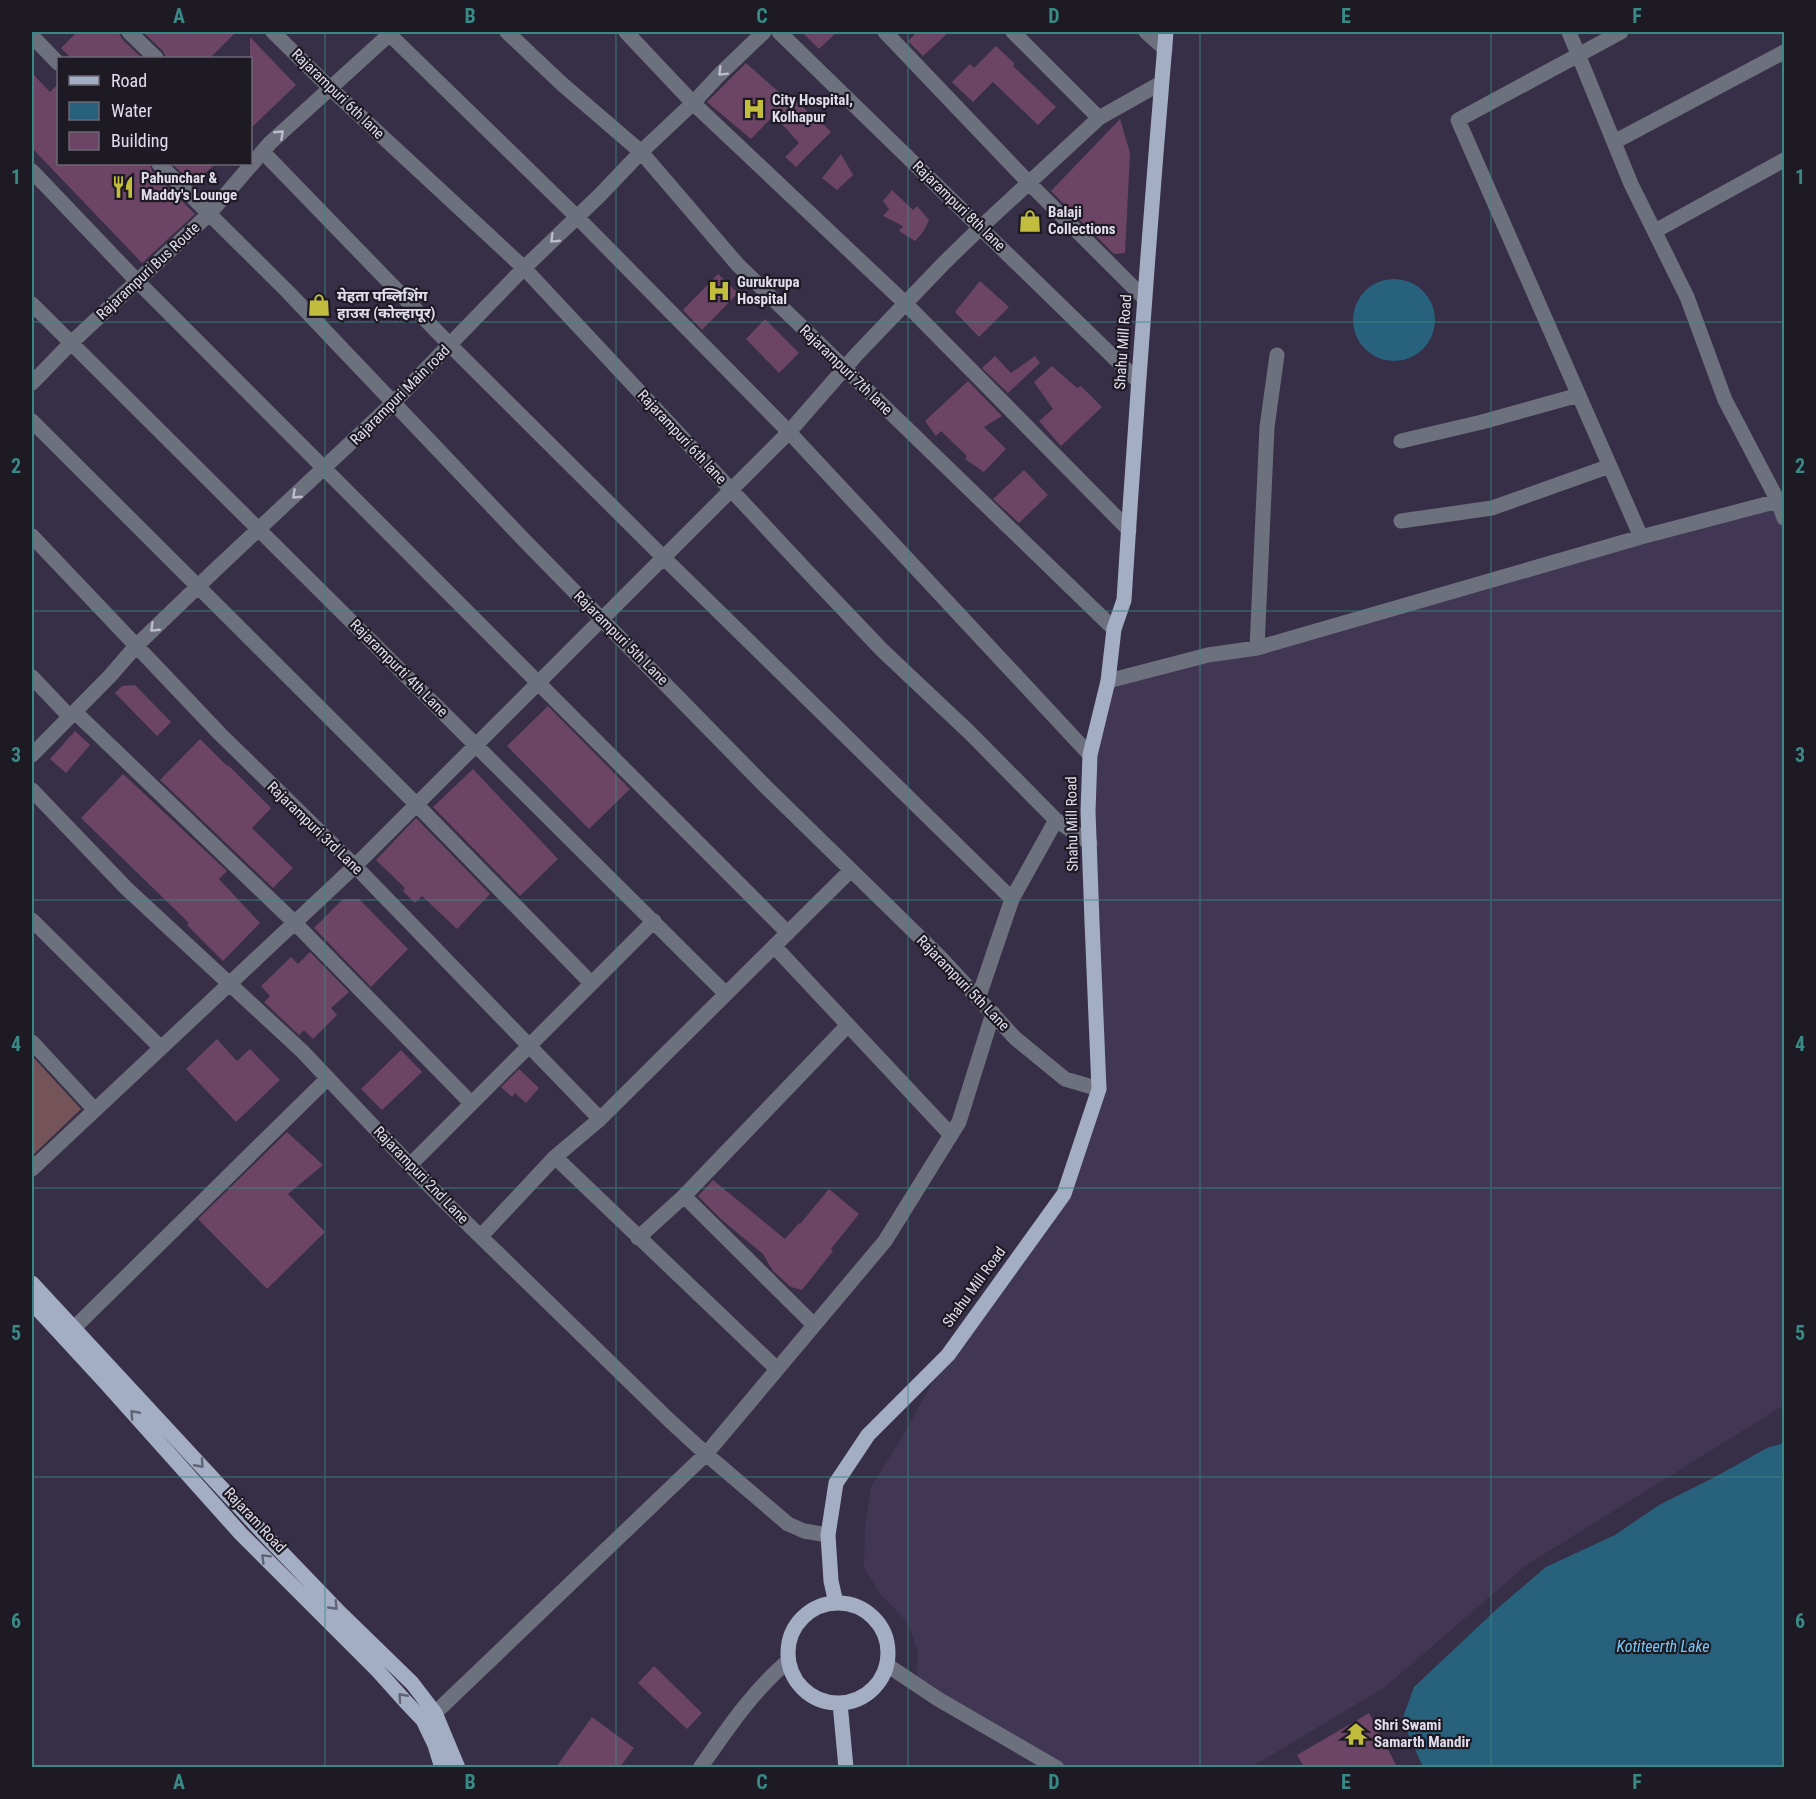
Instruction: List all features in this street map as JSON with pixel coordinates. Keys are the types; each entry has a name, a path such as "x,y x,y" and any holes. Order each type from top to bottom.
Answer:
{"main road":[{"name":"Shahu Mill Road","path":"836,1603 831,1581 828,1535 836,1483 867,1435 948,1355 1064,1194 1099,1089 1090,843 1090,755 1108,681 1114,629 1124,600 1144,298 1166,32"},
{"path":"32,1283 267,1537 412,1683 458,1767"},
{"name":"Rajaram Road","path":"32,1303 241,1534 378,1671 429,1717 442,1767"},
{"path":"836,1603 847,1603 862,1608 876,1619 884,1633 888,1648 887,1665 881,1680 870,1692 856,1700 840,1703 823,1700 808,1692 796,1680 788,1661 792,1632 802,1618 815,1608 836,1603"},
{"path":"840,1703 846,1767"}],"street":[{"path":"129,32 155,57"},
{"name":"Rajarampuri 6th lane","path":"273,32 524,268 882,650 970,733 1056,820 1090,843"},
{"path":"390,32 789,432 1090,755"},
{"name":"Rajarampuri Bus Route","path":"257,154 390,32"},
{"name":"Rajarampuri 7th lane","path":"507,32 562,84 641,152 738,266 1114,629"},
{"path":"626,32 693,103 906,304 1129,530"},
{"name":"Rajarampuri Main road","path":"32,755 110,676 136,646 393,403 524,268 764,32"},
{"name":"Rajarampuri 8th lane","path":"779,32 1138,381"},
{"path":"885,32 1030,184 1144,298"},
{"path":"1013,32 1099,118"},
{"path":"1146,32 1165,49"},
{"path":"1569,32 1631,183 1687,297 1725,400 1785,518"},
{"path":"1621,32 1458,120 1641,537"},
{"path":"32,36 57,62"},
{"path":"1614,142 1785,52"},
{"path":"32,1169 355,866 789,432 843,369 944,263 1099,118 1161,83"},
{"path":"257,154 1012,899"},
{"path":"1654,231 1785,160"},
{"name":"Rajarampuri 5th Lane","path":"160,165 288,292 524,540 766,787 939,956 1015,1038 1065,1078 1099,1089"},
{"name":"Rajarampuri Bus Route","path":"32,383 70,344 209,214 248,165"},
{"path":"32,171 137,281 788,933"},
{"name":"Rajarampurti 4th Lane","path":"32,304 726,994"},
{"path":"1257,648 1267,427 1277,355"},
{"path":"1401,441 1482,422 1579,395"},
{"path":"32,421 416,804 591,983"},
{"path":"1401,521 1492,508 1610,466"},
{"path":"1108,681 1208,656 1257,648 1641,537 1778,501"},
{"name":"Rajarampuri 3rd Lane","path":"32,536 220,734 355,866 600,1119"},
{"path":"32,677 294,922 471,1103"},
{"name":"Rajarampuri 2nd Lane","path":"32,790 126,888 302,1051 480,1236 706,1454 788,1524 804,1532 828,1535"},
{"path":"978,999 1012,899 1056,820"},
{"path":"480,1236 555,1157 600,1119 851,870"},
{"path":"32,920 160,1047"},
{"path":"410,1165 654,921"},
{"path":"774,946 951,1135"},
{"path":"429,1717 706,1454 885,1241 959,1122 993,1013"},
{"path":"638,1238 684,1196 848,1024"},
{"path":"32,1042 94,1109"},
{"path":"74,1328 328,1078"},
{"path":"555,1157 777,1369"},
{"path":"684,1196 814,1325"},
{"path":"700,1767 750,1698 788,1661"},
{"path":"887,1665 938,1699 1057,1767"}],"shaded area":[{"path":"1778,501 1784,522 1784,1405 1525,1566 1385,1687 1251,1767 1057,1767 916,1680 918,1651 907,1622 881,1595 864,1568 865,1528 871,1486 900,1441 948,1355 1064,1194 1097,1096 1088,811 1108,681"},
{"path":"32,1056 81,1109 32,1156"}],"water":[{"path":"1394,279 1410,282 1423,291 1432,304 1435,320 1432,336 1423,349 1410,358 1394,361 1378,358 1365,349 1356,336 1353,320 1356,304 1365,291 1378,282"},
{"name":"Kotiteerth Lake","path":"1784,1443 1784,1767 1423,1767 1402,1720 1414,1687 1498,1608 1546,1567 1615,1535 1659,1505 1767,1448"}],"building":[{"path":"77,32 119,32 122,39 141,57 70,57 61,48"},
{"path":"143,32 236,32 211,57 166,57 163,51"},
{"path":"802,32 837,32 819,49"},
{"path":"917,32 949,32 923,56 908,41"},
{"path":"250,37 296,85 252,127 252,57 250,57"},
{"path":"996,46 1015,64 1013,66 1056,107 1038,125 993,82 973,102 952,82 970,64 974,68"},
{"path":"746,63 790,102 794,98 831,132 796,167 785,157 799,143 774,115 751,139 707,102"},
{"name":"Pahunchar & Maddy's Lounge","path":"32,73 50,92 57,85 57,165 150,165 152,171 195,214 142,263 32,148"},
{"path":"1120,119 1130,153 1125,253 1114,254 1051,191"},
{"path":"841,154 853,175 837,190 822,178"},
{"path":"173,165 214,165 194,184"},
{"path":"892,190 913,210 917,206 929,220 915,241 899,231 903,226 883,216 889,209 883,201"},
{"path":"718,274 738,293 702,330 683,310"},
{"path":"980,281 1009,307 979,337 955,312"},
{"path":"765,319 799,353 779,373 746,339"},
{"path":"995,356 1011,373 1035,356 1040,363 1008,393 982,368"},
{"path":"1052,366 1077,388 1081,386 1102,407 1061,446 1039,421 1053,409 1034,382"},
{"path":"968,381 1002,416 984,427 1006,449 984,472 965,459 967,456 941,431 936,436 925,421"},
{"path":"1024,470 1048,495 1019,523 993,499"},
{"path":"135,685 171,722 157,736 115,693 122,686"},
{"path":"548,706 630,789 589,829 507,746"},
{"path":"75,731 90,745 66,773 50,759"},
{"path":"200,739 271,808 252,828 293,868 273,888 160,780"},
{"path":"473,769 558,859 520,896 433,807"},
{"path":"123,774 227,871 219,879 260,923 223,961 187,925 189,923 81,818"},
{"path":"416,818 490,894 457,929 422,896 415,903 403,891 405,888 376,860"},
{"path":"343,899 359,899 408,949 371,987 314,928"},
{"path":"310,952 349,992 331,1008 337,1015 313,1039 304,1030 299,1035 264,1002 270,996 261,986 291,957 298,964"},
{"path":"217,1039 237,1061 250,1049 280,1080 236,1122 186,1069"},
{"path":"401,1050 422,1072 382,1110 361,1089"},
{"path":"519,1069 539,1088 526,1103 515,1093 512,1097 501,1087"},
{"path":"287,1132 323,1165 288,1194 325,1232 267,1289 198,1219"},
{"path":"713,1180 785,1239 829,1189 859,1214 802,1290 791,1287 773,1271 763,1254 722,1220 698,1196"},
{"path":"654,1666 702,1713 687,1729 638,1683"},
{"name":"Shri Swami Samarth Mandir","path":"1369,1713 1397,1767 1304,1767 1297,1755"},
{"path":"592,1717 634,1748 620,1767 556,1767"}],"place":[{"name":"City Hospital, Kolhapur","path":"754,109"},
{"name":"Pahunchar & Maddy's Lounge","path":"123,187"},
{"name":"Balaji Collections","path":"1030,221"},
{"name":"Gurukrupa Hospital","path":"719,291"},
{"name":"मेहता पब्लिशिंग हाउस (कोल्हापूर)","path":"319,305"},
{"name":"Shri Swami Samarth Mandir","path":"1356,1734"}]}
